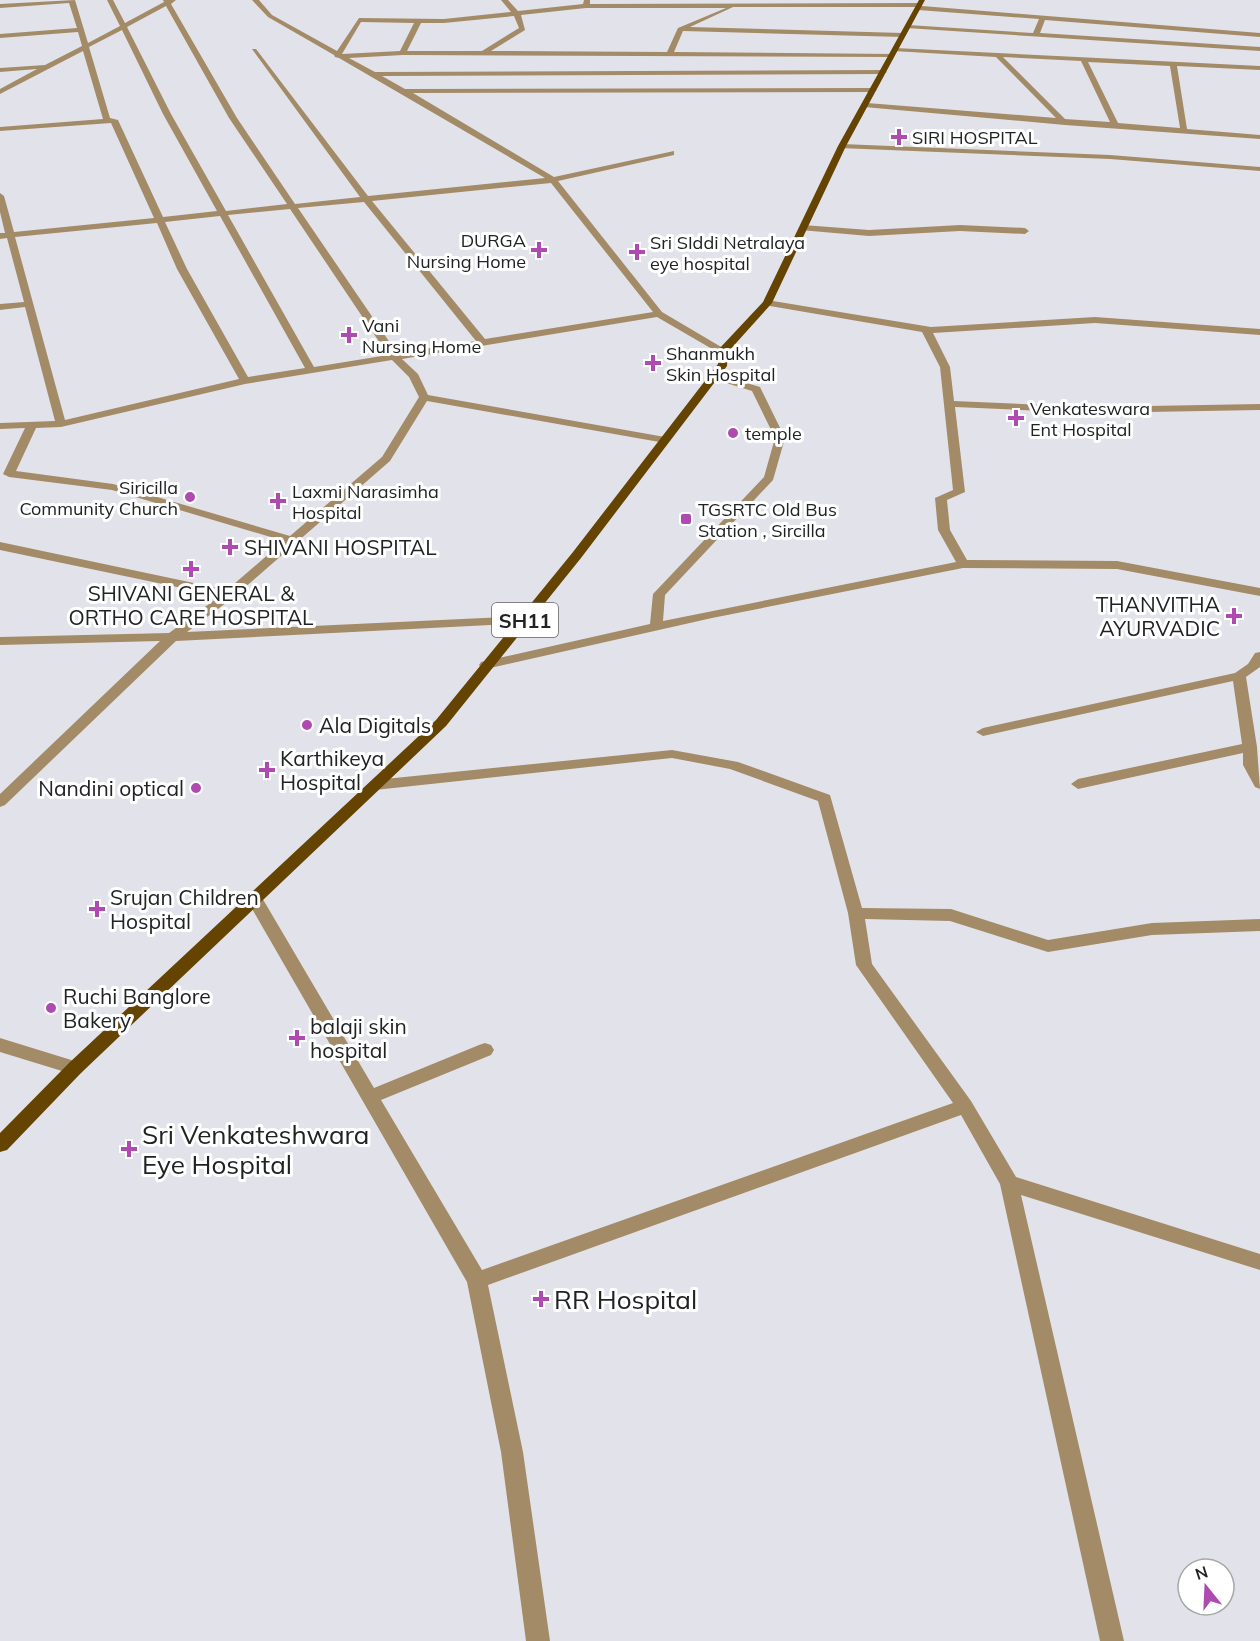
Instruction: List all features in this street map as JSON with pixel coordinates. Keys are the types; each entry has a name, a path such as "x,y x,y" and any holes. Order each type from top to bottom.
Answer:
{"main road":[{"name":"SH11","path":"0,1145 75,1068 441,723 714,376 723,364 723,351 767,303 842,146 867,105 920,4"}],"street":[{"path":"110,0 167,114 311,370"},
{"path":"255,0 270,16 337,56 374,74 553,180 659,314 723,351"},
{"path":"482,54 523,29 517,14 504,0"},
{"path":"0,6 72,1 107,120"},
{"path":"0,92 169,1 233,118 290,207 394,356 414,376 424,397"},
{"path":"337,56 359,20 444,21 517,14 587,3 920,4 1042,19 1260,35"},
{"path":"670,54 680,29 738,5"},
{"path":"1036,35 1042,19"},
{"path":"403,53 418,21"},
{"path":"680,29 1036,35 1260,49"},
{"path":"0,36 79,30"},
{"path":"254,50 365,198 482,342"},
{"path":"337,56 403,53 894,53 1260,68"},
{"path":"999,57 1065,123"},
{"path":"1084,61 1116,127"},
{"path":"1173,65 1184,132"},
{"path":"0,70 49,66"},
{"path":"374,74 883,72"},
{"path":"403,91 873,90"},
{"path":"867,105 1065,123 1260,137"},
{"path":"0,129 114,120 182,269 245,381"},
{"path":"842,146 1110,157 1260,169"},
{"path":"5,235 553,180 671,153"},
{"path":"0,196 5,235 29,304 61,424"},
{"path":"803,228 869,233 960,228 1025,231"},
{"path":"767,303 927,329 1095,320 1260,332"},
{"path":"0,307 29,304"},
{"path":"0,426 61,424 245,381 659,314"},
{"path":"927,329 945,367 959,492 941,498 944,530 963,564"},
{"path":"656,627 659,594 769,478 780,438 756,389 714,376"},
{"path":"424,397 665,440"},
{"path":"0,802 172,637 230,594 386,459 424,397"},
{"path":"950,404 1090,410 1260,407"},
{"path":"32,425 9,474 113,487 292,540"},
{"path":"0,546 230,594"},
{"path":"486,665 656,627 963,564 1117,565 1260,592"},
{"path":"0,641 172,637 524,620"},
{"path":"983,732 1239,676 1253,667 1260,656"},
{"path":"1239,676 1250,747 1250,765 1260,784"},
{"path":"1078,784 1250,747"},
{"path":"375,785 672,754 733,765 825,798 856,913 864,965 965,1106 1009,1183 1112,1641"},
{"path":"255,900 477,1280 512,1452 538,1641"},
{"path":"856,913 951,915 1048,946 1152,929 1260,926"},
{"path":"0,1045 75,1068"},
{"path":"370,1097 485,1050"},
{"path":"477,1280 965,1106"},
{"path":"1009,1183 1260,1262"}],"place":[{"name":"SIRI HOSPITAL","path":"899,137"},
{"name":"DURGA Nursing Home","path":"539,250"},
{"name":"Sri SIddi Netralaya eye hospital","path":"637,252"},
{"name":"Vani Nursing Home","path":"349,335"},
{"name":"Shanmukh Skin Hospital","path":"653,363"},
{"name":"Venkateswara Ent Hospital","path":"1016,418"},
{"name":"temple","path":"733,433"},
{"name":"Siricilla Community Church","path":"190,497"},
{"name":"Laxmi Narasimha Hospital","path":"278,501"},
{"name":"TGSRTC Old Bus Station , Sircilla","path":"686,519"},
{"name":"SHIVANI HOSPITAL","path":"230,547"},
{"name":"SHIVANI GENERAL & ORTHO CARE HOSPITAL","path":"191,569"},
{"name":"THANVITHA AYURVADIC","path":"1234,616"},
{"name":"Ala Digitals","path":"307,725"},
{"name":"Karthikeya Hospital","path":"267,770"},
{"name":"Nandini optical","path":"196,788"},
{"name":"Srujan Children Hospital","path":"97,909"},
{"name":"Ruchi Banglore Bakery","path":"51,1008"},
{"name":"balaji skin hospital","path":"297,1038"},
{"name":"Sri Venkateshwara Eye Hospital","path":"129,1149"},
{"name":"RR Hospital","path":"541,1299"}]}
